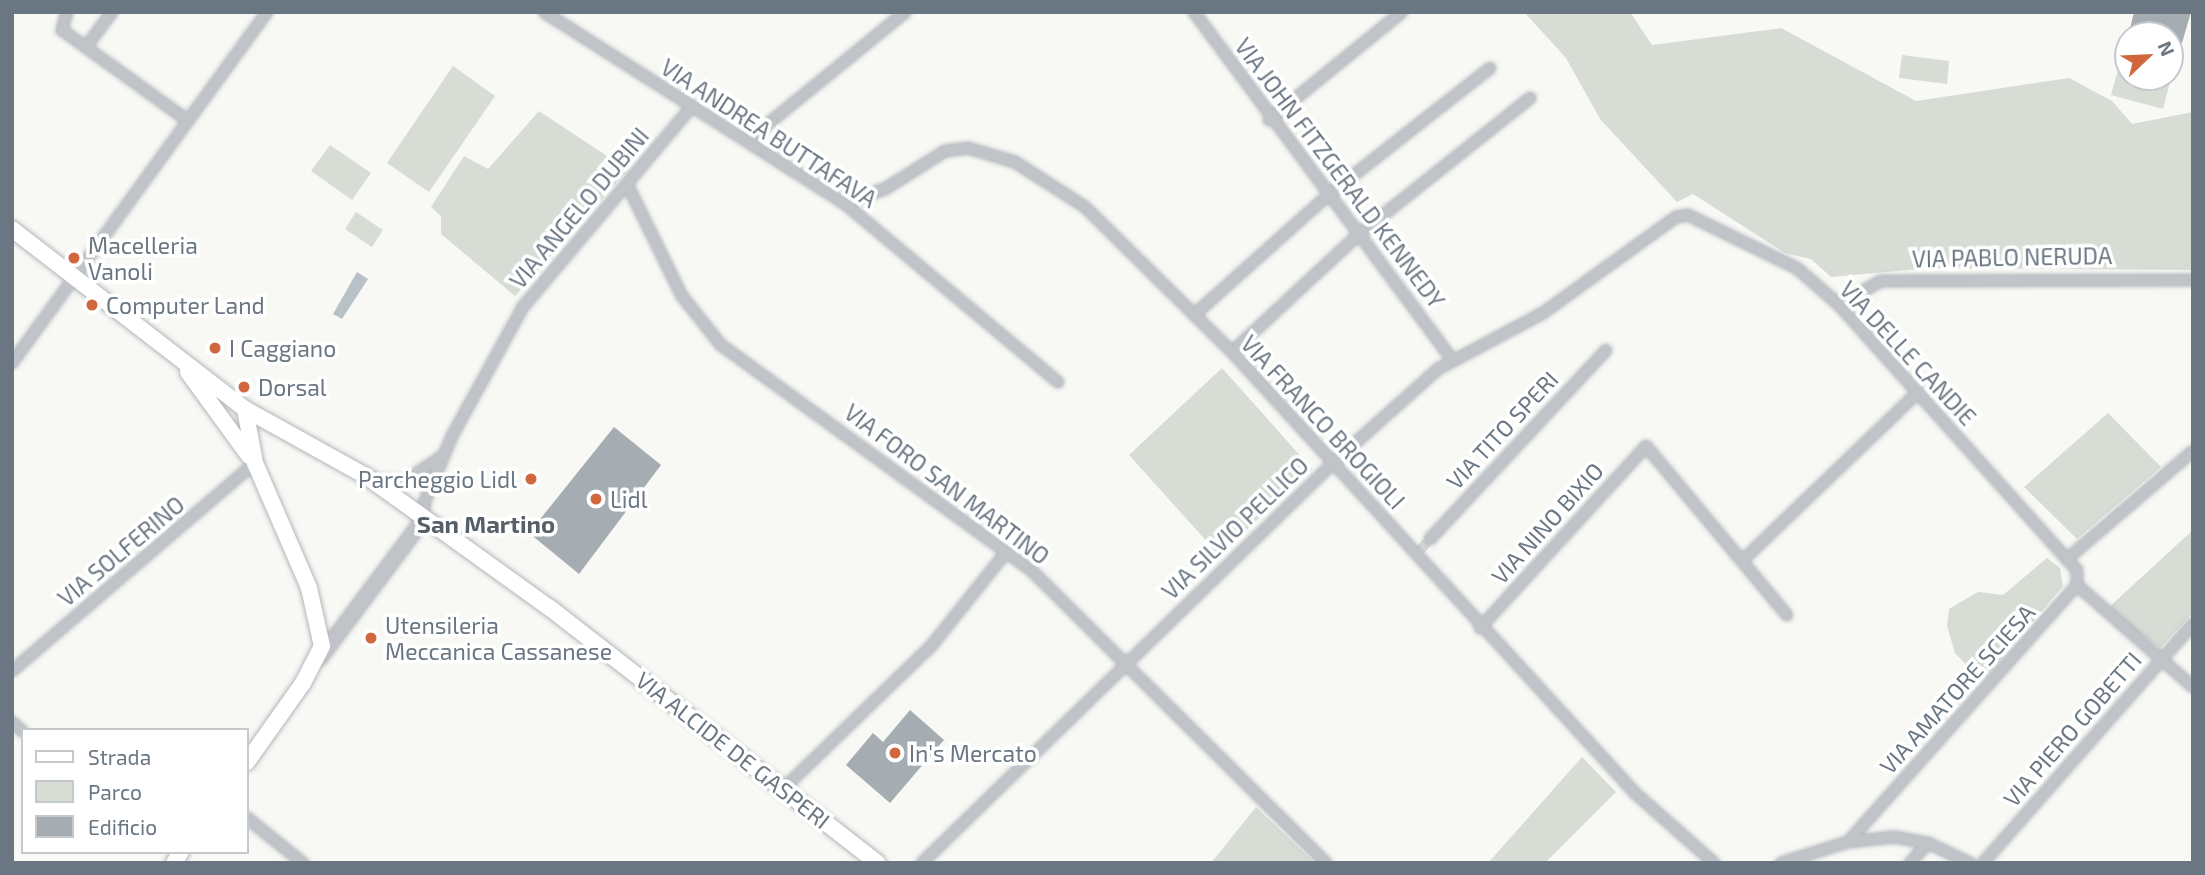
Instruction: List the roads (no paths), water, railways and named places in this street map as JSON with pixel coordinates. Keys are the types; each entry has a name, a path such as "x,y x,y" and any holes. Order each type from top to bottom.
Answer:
{"main road":[{"path":"12,229 163,342 255,463"},
{"name":"VIA ALCIDE DE GASPERI","path":"163,342 245,409 366,476 423,520 559,615 878,861"},
{"path":"245,409 255,463 317,611 322,646 317,661 248,761"}],"street":[{"path":"67,12 62,30 188,121"},
{"path":"86,47 112,12"},
{"path":"12,363 267,12"},
{"name":"VIA ANDREA BUTTAFAVA","path":"544,12 844,202 1058,382"},
{"path":"747,141 905,12"},
{"name":"VIA JOHN FITZGERALD KENNEDY","path":"1194,12 1269,120 1452,359"},
{"path":"1269,120 1402,12"},
{"path":"1194,315 1327,196 1490,68"},
{"path":"1232,352 1357,235 1530,98"},
{"name":"VIA ANGELO DUBINI","path":"423,520 421,510 445,452 523,307 567,250 628,186 692,106"},
{"name":"VIA FRANCO BROGIOLI","path":"844,202 885,189 945,151 989,152 1048,179 1085,207 1232,352 1418,552 1480,628 1634,792 1713,863"},
{"name":"VIA FORO SAN MARTINO","path":"628,186 682,296 721,345 1007,551 1325,863"},
{"name":"VIA DELLE CANDIE","path":"1688,215 1798,269 1839,305 2067,559"},
{"name":"VIA SILVIO PELLICO","path":"922,863 947,843 1334,462 1452,359 1543,313 1676,217 1688,215"},
{"name":"VIA PABLO NERUDA","path":"1839,305 1881,281 2193,279"},
{"name":"VIA TITO SPERI","path":"1430,539 1606,350"},
{"path":"1787,615 1743,560 1918,392"},
{"name":"VIA NINO BIXIO","path":"1480,628 1646,446 1743,560"},
{"path":"2193,451 2067,559 2077,570 2077,585 2193,687"},
{"name":"VIA ANGELO DUBINI","path":"403,504 423,473 445,452"},
{"name":"VIA SOLFERINO","path":"12,671 255,463"},
{"name":"VIA ANGELO DUBINI","path":"366,476 395,484 423,473"},
{"path":"317,661 423,520"},
{"path":"783,789 932,645 1007,551"},
{"name":"VIA AMATORE SCIESA","path":"1848,842 2077,585"},
{"name":"VIA PIERO GOBETTI","path":"1983,863 2193,624"},
{"path":"248,819 303,863"},
{"path":"1781,863 1848,842 1867,839 1928,843 1970,863"},
{"name":"VIA SILVIO PELLICO","path":"936,863 947,843"},
{"path":"1910,863 1928,843"}],"tunnel":[{"path":"1420,550 1430,539"}],"place":[{"name":"Macelleria Vanoli","path":"74,258"},
{"name":"Computer Land","path":"92,305"},
{"name":"I Caggiano","path":"215,348"},
{"name":"Dorsal","path":"244,387"},
{"name":"Parcheggio Lidl","path":"531,479"},
{"name":"Lidl","path":"596,499"},
{"name":"Utensileria Meccanica Cassanese","path":"371,638"},
{"name":"In's Mercato","path":"895,753"}],"district":[{"name":"San Martino","path":"486,524"}]}
